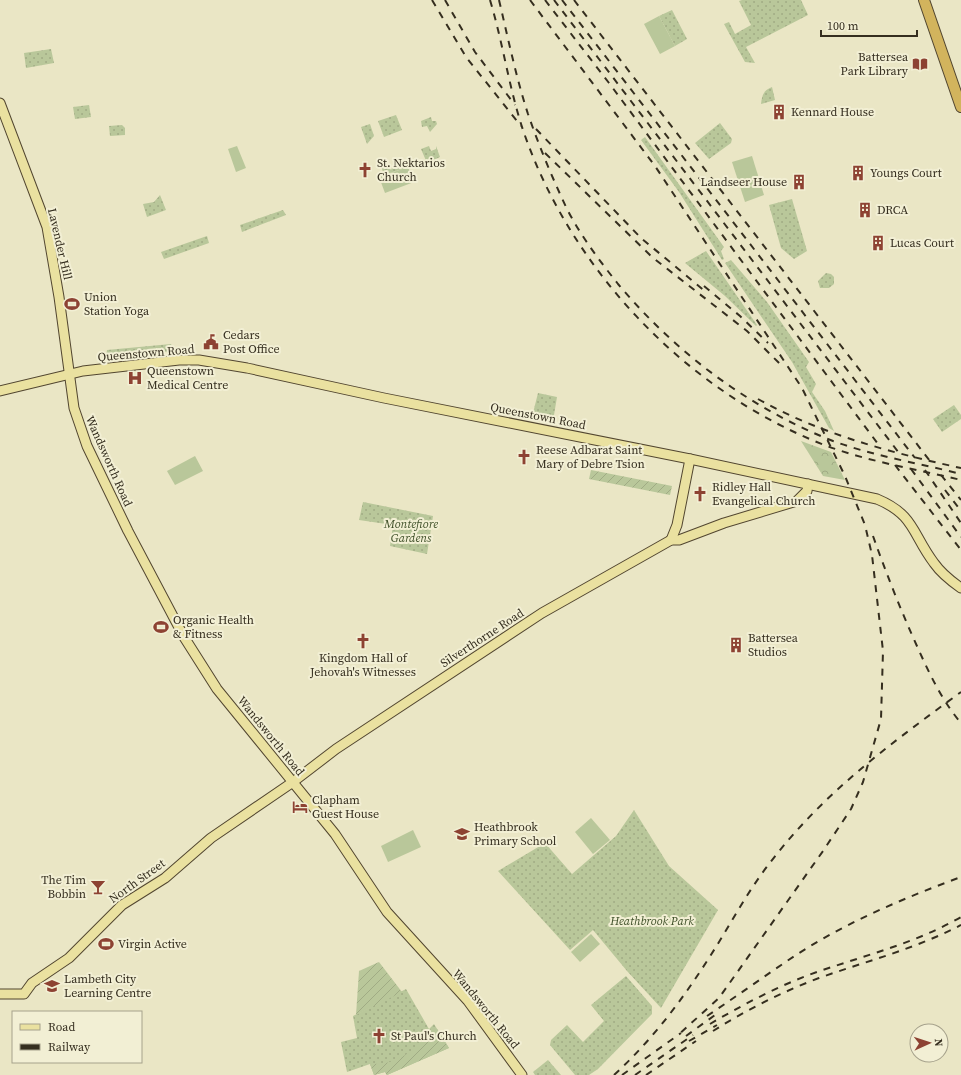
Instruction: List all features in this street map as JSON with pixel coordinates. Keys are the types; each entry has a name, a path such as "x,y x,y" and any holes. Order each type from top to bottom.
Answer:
{"highway":[{"path":"924,0 961,107"}],"main road":[{"name":"Lavender Hill","path":"0,103 45,219 58,290 70,373"},
{"name":"Queenstown Road","path":"0,391 70,373 125,365 199,360 247,368 384,398 690,459 877,499 895,508 909,520 934,564 950,580 961,588"},
{"name":"Wandsworth Road","path":"70,373 75,414 87,446 128,531 179,628 217,689 335,834 387,912 468,1001 522,1075"},
{"path":"671,540 677,525 690,459"},
{"name":"Silverthorne Road","path":"292,782 351,738 542,613 671,540 679,540 695,533 797,501 802,498 807,491 808,484"},
{"path":"677,525 686,532 695,533"},
{"name":"North Street","path":"0,994 24,994 30,984 69,958 122,904 165,878 211,838 292,782"}],"green space":[{"path":"801,0 808,15 746,47 755,63 745,62 724,24 729,22 735,34 751,25 739,1"},
{"path":"672,10 687,39 675,46 659,16"},
{"path":"659,16 675,46 660,54 644,24"},
{"path":"51,49 54,63 26,68 24,53"},
{"path":"772,87 775,100 761,104 764,93"},
{"path":"89,105 91,117 75,119 73,107"},
{"path":"396,115 402,130 384,137 378,121"},
{"path":"431,117 432,121 436,121 437,124 430,132 427,126 422,127 421,121"},
{"path":"720,123 732,139 731,143 709,159 695,143"},
{"path":"370,124 374,136 367,144 361,127"},
{"path":"122,125 125,128 125,135 110,136 109,126"},
{"path":"645,137 724,247 721,251 724,259 722,260 679,192 641,140"},
{"path":"237,146 246,168 236,172 228,149"},
{"path":"429,146 431,151 436,149 436,146 440,157 427,163 421,149"},
{"path":"752,156 764,195 745,202 732,162"},
{"path":"403,161 408,163 408,167 384,175 381,166 383,164 387,165 391,170 394,164"},
{"path":"408,167 414,182 385,193 379,177"},
{"path":"160,195 166,210 147,217 143,204 154,202"},
{"path":"792,199 807,251 794,259 781,248 769,205"},
{"path":"283,210 286,215 242,232 240,225"},
{"path":"207,236 209,243 164,259 161,252"},
{"path":"706,251 757,325 756,326 725,296 685,263"},
{"path":"731,260 767,302 809,362 806,367 816,384 812,392 825,411 834,431 829,428 792,362 725,263"},
{"path":"826,273 831,274 834,277 834,284 829,288 820,288 818,281"},
{"path":"171,344 174,351 106,358 107,350"},
{"path":"538,393 557,397 553,421 532,417"},
{"path":"954,405 961,415 961,419 942,432 933,419"},
{"path":"801,441 831,452 845,480 823,476"},
{"path":"195,456 203,471 175,485 167,471"},
{"path":"591,470 672,486 670,495 589,479"},
{"name":"Montefiore Gardens","path":"363,502 433,516 427,554 390,546 393,525 359,520"},
{"name":"Heathbrook Park","path":"634,810 669,866 718,910 661,1008 627,971 593,930 570,950 498,871 545,843 572,874 616,836"},
{"path":"591,818 610,840 593,854 575,832"},
{"path":"413,830 421,847 388,862 381,846"},
{"path":"591,934 600,944 580,962 571,952"},
{"path":"379,962 402,992 356,1015 359,971"},
{"path":"626,976 652,1006 652,1014 598,1069 589,1075 575,1075 550,1045 551,1040 567,1025 583,1042 604,1021 591,1005"},
{"path":"406,989 429,1029 434,1024 449,1048 387,1075 385,1072 374,1075 370,1064 347,1072 341,1042 357,1038 353,1016"},
{"path":"437,1029 449,1048 387,1075 385,1072 374,1075 370,1064 391,1062 407,1054"},
{"path":"548,1060 561,1075 535,1075 533,1072"}],"railway":[{"path":"432,0 466,57 521,126"},
{"path":"445,0 475,52 515,105"},
{"path":"490,0 518,114 544,182 571,231 604,278 641,321 682,360 728,394 776,423 843,452 961,480"},
{"path":"499,0 516,72 528,114 541,150 566,207 590,247 618,284 640,309 664,333 716,376 743,395 802,428 833,441 880,455 961,474"},
{"path":"530,0 655,166 802,388 845,476 865,525 872,555 883,651 881,719 863,782 851,809 719,998 677,1036"},
{"path":"545,0 609,83 881,448"},
{"path":"554,0 899,453"},
{"path":"562,0 915,458"},
{"path":"574,0 930,461"},
{"path":"536,129 641,238 706,292"},
{"path":"545,153 652,257 747,331 784,368"},
{"path":"704,286 740,316 768,343"},
{"path":"758,399 806,422 857,441 909,456 961,468"},
{"path":"895,465 961,550"},
{"path":"911,469 961,537"},
{"path":"925,470 961,523"},
{"path":"941,475 961,500"},
{"path":"945,490 961,511"},
{"path":"873,536 897,599 922,658 946,703 961,723"},
{"path":"614,1075 653,1035 675,1007 707,961 752,888 790,838 812,814 859,771 961,692"},
{"path":"707,1016 796,955 835,932 897,902 961,877"},
{"path":"710,1024 749,1002 789,983 909,941 961,917"},
{"path":"713,1031 751,1009 791,989 819,978 909,948 961,925"},
{"path":"686,1036 715,1015"},
{"path":"689,1041 717,1025"},
{"path":"622,1075 681,1033"},
{"path":"635,1075 693,1035"},
{"path":"646,1075 696,1041"}],"place":[{"name":"Battersea Park Library","path":"920,64"},
{"name":"Kennard House","path":"779,112"},
{"name":"St. Nektarios Church","path":"365,170"},
{"name":"Youngs Court","path":"858,173"},
{"name":"Landseer House","path":"799,182"},
{"name":"DRCA","path":"865,210"},
{"name":"Lucas Court","path":"878,243"},
{"name":"Union Station Yoga","path":"72,304"},
{"name":"Cedars Post Office","path":"211,342"},
{"name":"Queenstown Medical Centre","path":"135,378"},
{"name":"Reese Adbarat Saint Mary of Debre Tsion","path":"524,457"},
{"name":"Ridley Hall Evangelical Church","path":"700,494"},
{"name":"Organic Health & Fitness","path":"161,627"},
{"name":"Kingdom Hall of Jehovah's Witnesses","path":"363,641"},
{"name":"Battersea Studios","path":"736,645"},
{"name":"Clapham Guest House","path":"300,807"},
{"name":"Heathbrook Primary School","path":"462,834"},
{"name":"The Tim Bobbin","path":"98,887"},
{"name":"Virgin Active","path":"106,944"},
{"name":"Lambeth City Learning Centre","path":"52,986"},
{"name":"St Paul's Church","path":"379,1036"}]}
